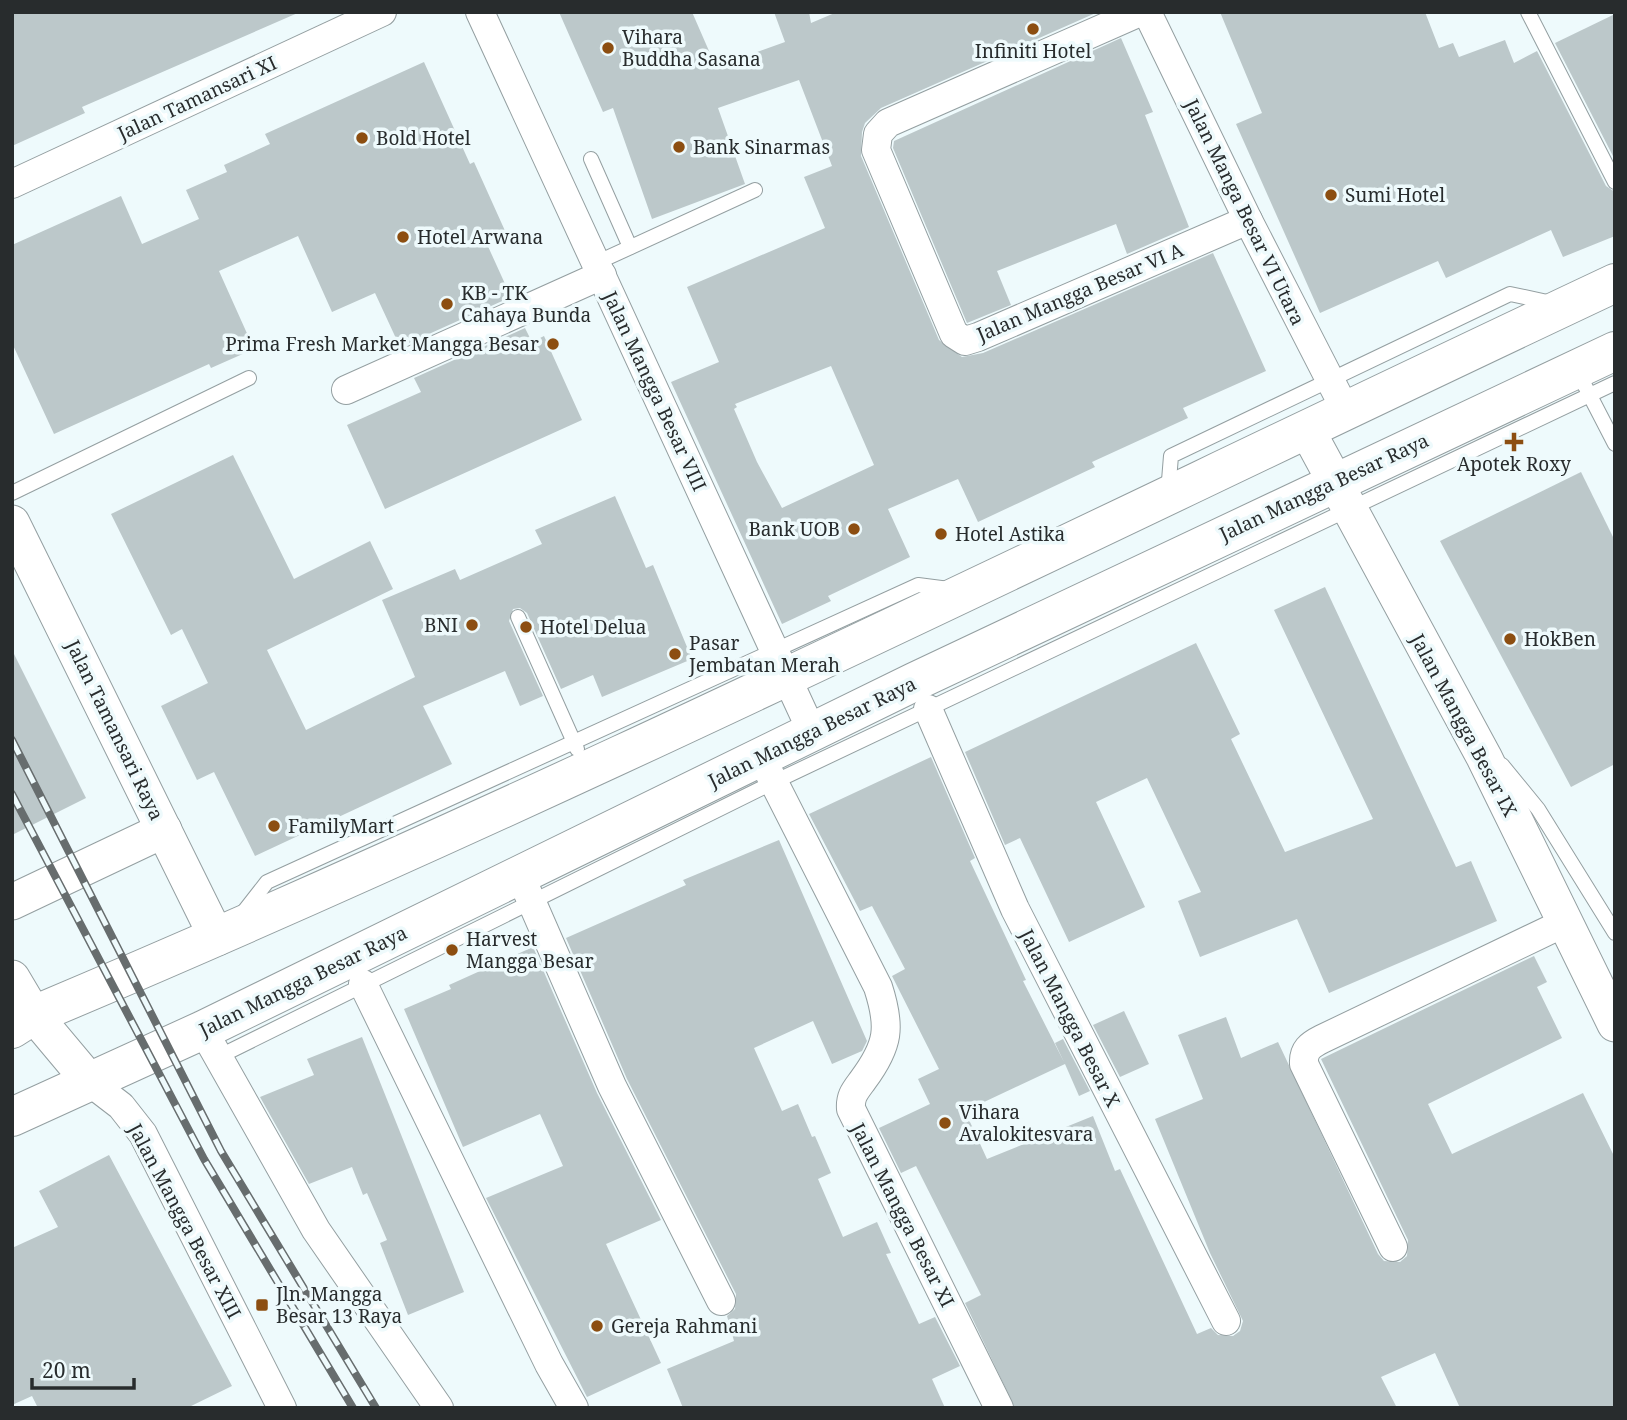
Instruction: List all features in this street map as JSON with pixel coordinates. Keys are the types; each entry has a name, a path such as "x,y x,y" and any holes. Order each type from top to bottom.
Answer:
{"main road":[{"path":"23,1022 223,935 580,756 781,664 964,591 1307,430 1337,395 1567,306 1615,284"},
{"name":"Jalan Mangga Besar Raya","path":"12,1117 91,1083 211,1043 768,770 812,732 1044,637 1583,382 1615,351"}],"street":[{"name":"Jalan Tamansari XI","path":"12,184 382,12"},
{"name":"Jalan Mangga Besar VIII","path":"481,12 812,732"},
{"name":"Jalan Mangga Besar VI A","path":"1140,12 888,123 878,134 876,150 954,334 965,341 978,337 1248,220"},
{"name":"Jalan Manga Besar VI Utara","path":"1147,12 1337,395"},
{"path":"346,390 599,269"},
{"name":"Jalan Mangga Besar IX","path":"1307,430 1484,757 1615,1024"},
{"name":"Jalan Tamansari Raya","path":"12,523 164,830 223,935"},
{"name":"Jalan Mangga Besar X","path":"928,709 1015,909 1226,1321"},
{"name":"Jalan Mangga Besar XI","path":"768,770 878,987 888,1018 884,1045 850,1098 851,1109 999,1408"},
{"path":"12,902 164,830"},
{"path":"527,889 612,1086 721,1301"},
{"path":"1393,1247 1304,1064 1305,1053 1310,1044 1564,923"},
{"path":"12,978 23,1022 91,1083"},
{"path":"363,984 549,1364 574,1408"},
{"path":"211,1043 316,1230 439,1408"},
{"name":"Jalan Mangga Besar XIII","path":"91,1083 121,1106 143,1134 282,1408"}],"lane":[{"path":"1528,12 1615,182"},
{"path":"590,159 631,247"},
{"path":"599,269 631,247 755,190"},
{"path":"12,493 249,378"},
{"path":"1615,383 1583,382 1615,444"},
{"path":"1167,494 1171,456 1337,395"},
{"path":"518,617 580,756"},
{"path":"768,770 928,709 1044,637"},
{"path":"1484,757 1503,765 1538,809 1615,933"},
{"path":"211,1043 363,984 527,889"}],"building":[{"path":"12,12 300,12 82,107 85,113 12,146"},
{"path":"559,12 692,12 716,67 785,42 774,12 809,12 811,23 837,12 1098,12 881,108 865,123 861,156 939,340 962,357 983,353 1213,253 1266,371 1183,408 1188,418 1092,462 1095,467 978,522 958,479 888,509 910,557 828,596 831,601 782,624 671,382 719,362 687,287 825,228 804,177 832,166 799,80 718,108 745,184 652,219 613,108 603,112","holes":["831,366 874,465 782,508 757,462 734,409 737,407 735,404"]},
{"path":"1220,12 1425,12 1439,48 1453,43 1459,57 1505,40 1514,63 1537,51 1606,186 1615,192 1615,236 1563,257 1551,230 1446,278 1438,261 1320,313 1236,124 1262,113"},
{"path":"1615,14 1615,160 1555,43"},
{"path":"1121,38 1153,112 1145,115 1189,227 1127,254 1116,224 997,271 1011,305 967,323 893,148 894,141"},
{"path":"424,62 470,164 474,162 506,233 486,242 511,297 400,347 375,293 332,312 298,236 219,271 254,349 211,368 209,364 54,434 12,343 12,245 121,196 142,244 199,219 186,190 227,172 224,165 270,144 265,134"},
{"path":"525,328 532,342 544,336 582,420 385,509 347,425 421,392 414,378"},
{"path":"233,455 294,579 370,541 393,589 267,650 306,730 415,677 382,600 455,569 460,580 542,544 535,530 615,496 646,568 653,565 692,659 602,697 593,675 561,689 527,613 520,608 513,609 509,621 543,696 520,706 505,671 423,706 452,764 255,856 214,772 197,780 161,706 208,683 182,629 171,635 111,514"},
{"path":"1581,472 1615,541 1615,764 1571,787 1440,541"},
{"path":"1325,587 1456,867 1471,861 1497,921 1329,993 1297,919 1200,957 1178,901 1201,892 1147,778 1096,802 1145,907 1069,942 1020,838 1005,845 965,752 1196,643 1240,734 1231,739 1285,852 1373,819 1274,610"},
{"path":"12,650 86,798 12,835"},
{"path":"931,757 975,858 970,861 1026,980 1023,981 1064,1062 1055,1043 1063,1039 1090,1091 1079,1096 1065,1064 965,1111 987,1159 1093,1116 1115,1171 1120,1169 1197,1334 1211,1328 1218,1335 1233,1336 1240,1331 1243,1321 1210,1253 1155,1119 1203,1099 1178,1035 1226,1017 1241,1058 1278,1042 1378,1254 1384,1261 1400,1262 1407,1256 1408,1240 1321,1059 1534,956 1547,982 1537,987 1562,1038 1428,1104 1452,1154 1583,1093 1615,1158 1615,1408 1460,1408 1435,1353 1381,1377 1397,1408 1015,1408 965,1303 981,1295 916,1166 901,1173 879,1128 930,1104 918,1079 939,1069 892,976 905,969 872,906 860,911 809,814"},
{"path":"779,840 867,1041 862,1051 832,1064 813,1021 754,1048 782,1111 798,1104 812,1137 815,1136 831,1173 818,1179 843,1237 877,1222 891,1253 886,1254 919,1324 935,1317 960,1366 932,1379 945,1408 683,1408 667,1369 734,1341 727,1316 735,1309 736,1294 627,1079 566,938 686,885 683,880"},
{"path":"533,947 597,1093 661,1220 606,1244 661,1363 587,1397 486,1198 563,1166 540,1114 463,1147 404,1009 451,989 449,985"},
{"path":"1124,1011 1149,1064 1120,1077 1093,1025"},
{"path":"362,1037 464,1292 408,1315 380,1243 387,1240 367,1193 363,1195 352,1167 309,1184 260,1097 314,1075 307,1059"},
{"path":"109,1155 232,1386 187,1408 38,1408 32,1396 12,1405 12,1248 58,1227 39,1191"}],"railway":[{"path":"12,740 221,1151 376,1408"},
{"path":"12,794 204,1159 353,1408"}],"place":[{"name":"Infiniti Hotel","path":"1033,29"},
{"name":"Vihara Buddha Sasana","path":"608,48"},
{"name":"Bold Hotel","path":"362,138"},
{"name":"Bank Sinarmas","path":"679,147"},
{"name":"Sumi Hotel","path":"1331,195"},
{"name":"Hotel Arwana","path":"403,237"},
{"name":"KB - TK Cahaya Bunda","path":"447,304"},
{"name":"Prima Fresh Market Mangga Besar","path":"553,344"},
{"name":"Apotek Roxy","path":"1514,442"},
{"name":"Bank UOB","path":"854,529"},
{"name":"Hotel Astika","path":"941,534"},
{"name":"BNI","path":"472,625"},
{"name":"Hotel Delua","path":"526,627"},
{"name":"HokBen","path":"1510,639"},
{"name":"Pasar Jembatan Merah","path":"675,654"},
{"name":"FamilyMart","path":"274,826"},
{"name":"Harvest Mangga Besar","path":"452,950"},
{"name":"Vihara Avalokitesvara","path":"945,1123"},
{"name":"Jln. Mangga Besar 13 Raya","path":"262,1305"},
{"name":"Gereja Rahmani","path":"597,1326"}]}
